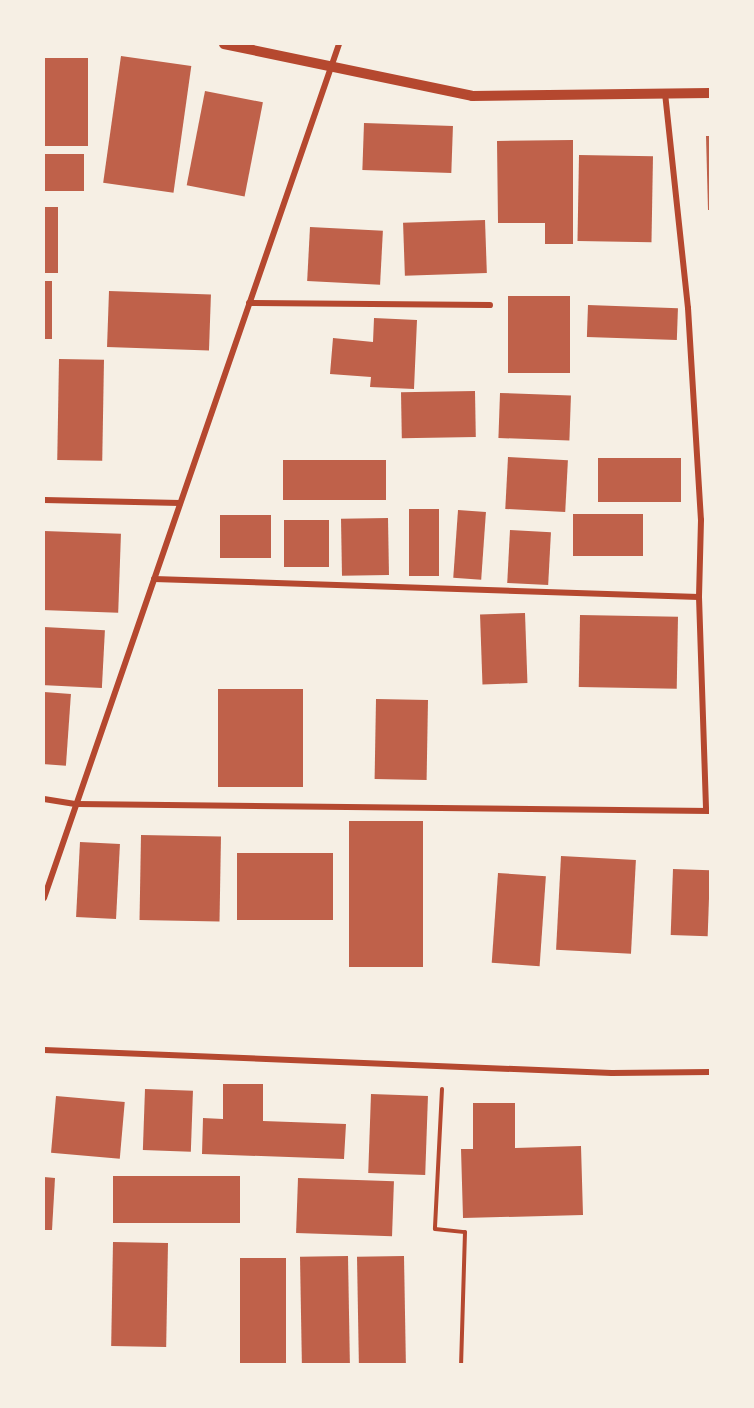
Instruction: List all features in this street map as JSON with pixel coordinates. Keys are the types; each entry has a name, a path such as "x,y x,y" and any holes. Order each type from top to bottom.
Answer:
{"street":[{"path":"224,44 472,96 711,93"},
{"path":"44,898 339,44"},
{"path":"44,799 77,804 708,811 699,597 701,520 688,308 665,93"},
{"path":"249,303 490,305"},
{"path":"44,500 180,503"},
{"path":"701,520 711,520"},
{"path":"154,579 699,597"},
{"path":"44,1050 444,1068 711,1072"}],"path":[{"path":"444,1068 435,1229 465,1232 461,1365"}],"building":[{"path":"121,56 191,66 173,193 103,183"},
{"path":"44,58 88,58 88,146 44,146"},
{"path":"205,91 263,102 245,196 187,185"},
{"path":"364,123 453,126 451,173 362,170"},
{"path":"706,136 710,136 710,210 708,210"},
{"path":"573,140 573,244 545,244 545,223 498,223 497,141"},
{"path":"44,154 84,154 84,191 44,191"},
{"path":"579,155 653,156 651,242 577,241"},
{"path":"44,207 58,207 58,273 44,273"},
{"path":"485,220 487,273 405,276 403,223"},
{"path":"310,227 383,231 380,285 307,281"},
{"path":"44,281 52,281 52,339 44,339"},
{"path":"109,291 211,295 209,351 107,347"},
{"path":"508,296 570,296 570,373 508,373"},
{"path":"588,305 678,308 677,340 587,337"},
{"path":"374,318 417,320 414,389 370,387 371,377 330,374 333,338 373,342"},
{"path":"59,359 104,360 102,461 57,460"},
{"path":"475,391 476,437 402,438 401,392"},
{"path":"500,393 571,395 569,440 498,438"},
{"path":"508,457 568,460 565,512 505,509"},
{"path":"598,458 681,458 681,502 598,502"},
{"path":"283,460 386,460 386,500 283,500"},
{"path":"409,509 439,509 439,576 409,576"},
{"path":"458,510 486,512 481,580 453,578"},
{"path":"573,514 643,514 643,556 573,556"},
{"path":"220,515 271,515 271,558 220,558"},
{"path":"388,518 389,575 342,576 341,519"},
{"path":"284,520 329,520 329,567 284,567"},
{"path":"510,530 551,532 548,585 507,583"},
{"path":"44,531 121,534 118,613 44,610"},
{"path":"525,613 527,683 482,685 480,615"},
{"path":"580,615 678,617 677,689 579,687"},
{"path":"44,627 105,630 102,688 44,685"},
{"path":"218,689 303,689 303,787 218,787"},
{"path":"44,692 71,694 66,766 44,764"},
{"path":"376,699 428,700 427,780 375,779"},
{"path":"349,821 423,821 423,967 349,967"},
{"path":"141,835 221,836 220,921 140,920"},
{"path":"80,842 120,844 116,919 76,917"},
{"path":"237,853 333,853 333,920 237,920"},
{"path":"561,856 636,860 631,954 556,950"},
{"path":"673,869 710,870 708,936 671,935"},
{"path":"498,873 546,876 540,966 492,963"},
{"path":"223,1084 263,1084 263,1121 346,1124 344,1159 202,1154 203,1118 223,1119"},
{"path":"145,1089 193,1091 191,1152 143,1150"},
{"path":"371,1094 428,1096 425,1175 368,1173"},
{"path":"56,1096 125,1102 120,1159 51,1153"},
{"path":"473,1103 515,1103 515,1148 581,1146 583,1215 463,1218 461,1149 473,1149"},
{"path":"113,1176 240,1176 240,1223 113,1223"},
{"path":"44,1177 55,1178 52,1230 44,1230"},
{"path":"298,1178 394,1181 392,1236 296,1233"},
{"path":"113,1242 168,1243 166,1347 111,1346"},
{"path":"348,1256 350,1364 302,1364 300,1257"},
{"path":"404,1256 406,1364 359,1364 357,1257"},
{"path":"240,1258 286,1258 286,1364 240,1364"}]}
